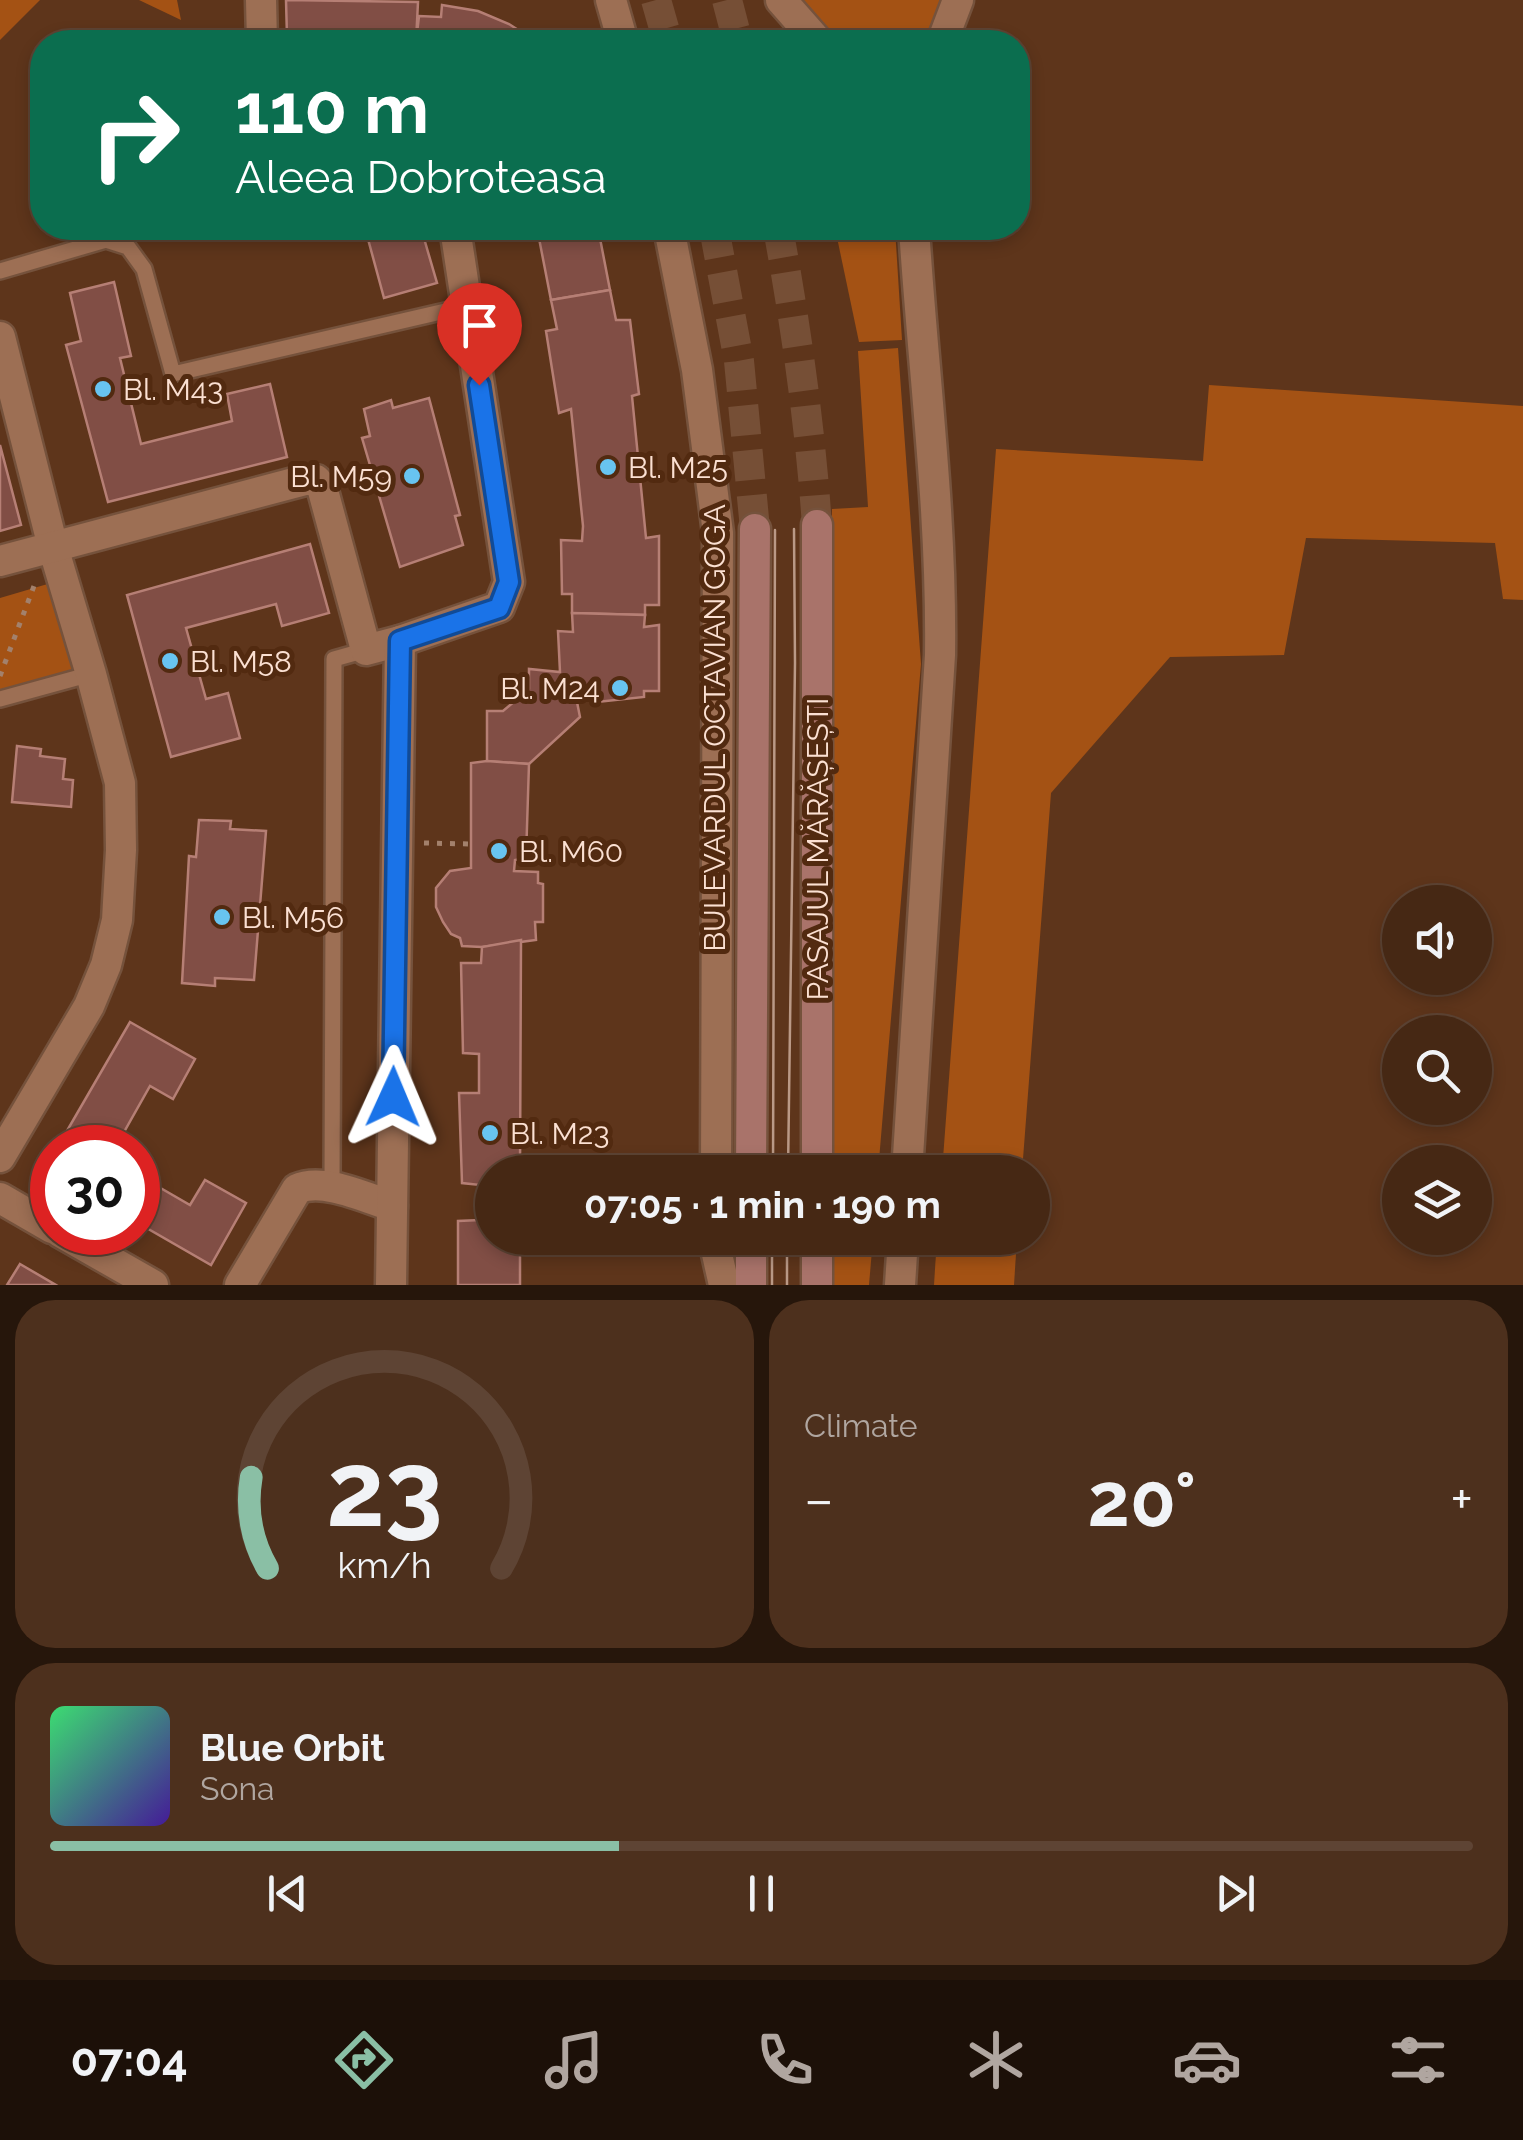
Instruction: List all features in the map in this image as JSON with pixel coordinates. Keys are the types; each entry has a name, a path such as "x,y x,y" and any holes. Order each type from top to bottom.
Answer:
{"main road":[{"name":"PASAJUL MĂRĂȘEȘTI","path":"817,525 817,1155"},
{"name":"PASAJUL MĂRĂȘEȘTI","path":"752,1155 755,529"},
{"path":"751,1255 751,1285"},
{"path":"817,1255 817,1285"}],"street":[{"path":"260,0 261,30"},
{"path":"611,0 620,30"},
{"path":"781,0 807,30"},
{"path":"947,30 958,0"},
{"path":"0,561 316,480 322,488 366,650 499,608 509,582 458,240"},
{"name":"BULEVARDUL OCTAVIAN GOGA","path":"672,240 697,370 718,534 716,1155"},
{"path":"908,1155 941,606 915,240"},
{"path":"0,337 53,547 120,782 121,850 117,920 106,966 90,1006 0,1157"},
{"path":"391,1285 400,641"},
{"path":"240,1285 297,1189 313,1184 332,1187 392,1206"},
{"path":"0,1198 30,1215"},
{"path":"100,1255 153,1285"},
{"path":"717,1255 724,1285"},
{"path":"900,1285 902,1255"}],"lane":[{"path":"0,270 106,240 128,247 144,268 173,374 467,306"},
{"path":"332,1187 334,659 366,650"},
{"path":"0,699 91,674"}],"path":[{"path":"0,676 26,604 53,547"},
{"path":"396,842 471,844"},
{"path":"526,845 542,845"}],"shaded area":[{"path":"0,0 40,0 0,40"},
{"path":"139,0 177,0 181,20"},
{"path":"796,0 945,0 934,30 822,30"},
{"path":"838,240 896,240 902,340 859,342"},
{"path":"898,348 921,664 879,1155 829,1155 832,509 868,507 858,351"},
{"path":"1209,385 1523,406 1523,600 1503,599 1495,543 1306,538 1284,655 1170,657 1051,793 1023,1155 943,1155 996,449 1203,461"},
{"path":"51,583 73,673 0,692 0,598"},
{"path":"829,1255 872,1255 869,1285 828,1285"},
{"path":"936,1255 1016,1255 1014,1285 934,1285"}],"building":[{"path":"286,0 418,2 417,30 287,30"},
{"path":"442,5 478,11 518,30 417,30 419,16 441,17"},
{"path":"368,240 424,240 437,283 384,298"},
{"path":"539,240 600,240 610,290 551,300"},
{"name":"Bl. M43","path":"114,282 131,356 120,358 141,444 232,421 227,394 270,384 287,457 108,502 66,345 81,341 70,293"},
{"name":"Bl. M25","path":"610,290 616,320 630,320 639,394 632,396 646,538 659,536 659,605 645,605 645,615 572,613 572,594 562,594 561,540 582,541 583,526 571,409 559,413 546,331 557,329 551,300"},
{"name":"Bl. M59","path":"429,398 460,515 455,516 463,545 400,567 362,438 370,436 364,409 391,400 393,408"},
{"path":"0,445 21,525 0,531"},
{"name":"Bl. M58","path":"310,544 329,613 282,626 276,604 186,628 206,699 228,693 240,738 171,757 127,595"},
{"name":"Bl. M24","path":"572,613 645,615 644,627 659,625 659,691 644,691 644,697 597,702 585,699 580,694 581,687 574,687 580,717 529,764 487,761 487,711 503,711 529,689 529,669 560,672 558,631 573,632"},
{"path":"17,746 41,749 40,756 65,759 63,779 73,780 71,807 12,802"},
{"name":"Bl. M60","path":"471,763 529,764 526,858 515,860 514,871 538,872 538,883 543,884 543,922 535,922 536,940 462,946 436,907 436,888 450,871 471,868"},
{"name":"Bl. M56","path":"199,820 231,821 230,829 266,831 254,980 215,978 215,986 182,983 189,856 196,857"},
{"name":"Bl. M23","path":"521,940 520,1155 475,1155 475,1184 462,1183 459,1093 479,1093 479,1054 463,1053 461,963 481,963 482,947"},
{"path":"130,1022 195,1059 173,1099 150,1086 128,1125 70,1125"},
{"path":"205,1180 246,1203 211,1265 160,1236 160,1188 190,1205"},
{"name":"Bl. M23","path":"475,1220 475,1255 520,1255 520,1285 458,1285 458,1221"},
{"path":"20,1264 56,1285 7,1285"}],"tunnel":[{"path":"656,0 665,30"},
{"path":"727,0 735,30"},
{"path":"716,240 739,361 755,529"},
{"path":"780,240 802,376 817,525"}],"tram line":[{"path":"788,1155 794,529"},
{"path":"773,1155 775,530"},
{"path":"772,1255 772,1285"},
{"path":"787,1255 787,1285"}],"place":[{"name":"Bl. M43","path":"103,389"},
{"name":"Bl. M25","path":"608,467"},
{"name":"Bl. M59","path":"412,476"},
{"name":"Bl. M58","path":"170,661"},
{"name":"Bl. M24","path":"620,688"},
{"name":"Bl. M60","path":"499,851"},
{"name":"Bl. M56","path":"222,917"},
{"name":"Bl. M23","path":"490,1133"}],"route":[{"path":"393,1097 400,641 499,608 509,582 479,385"}]}
